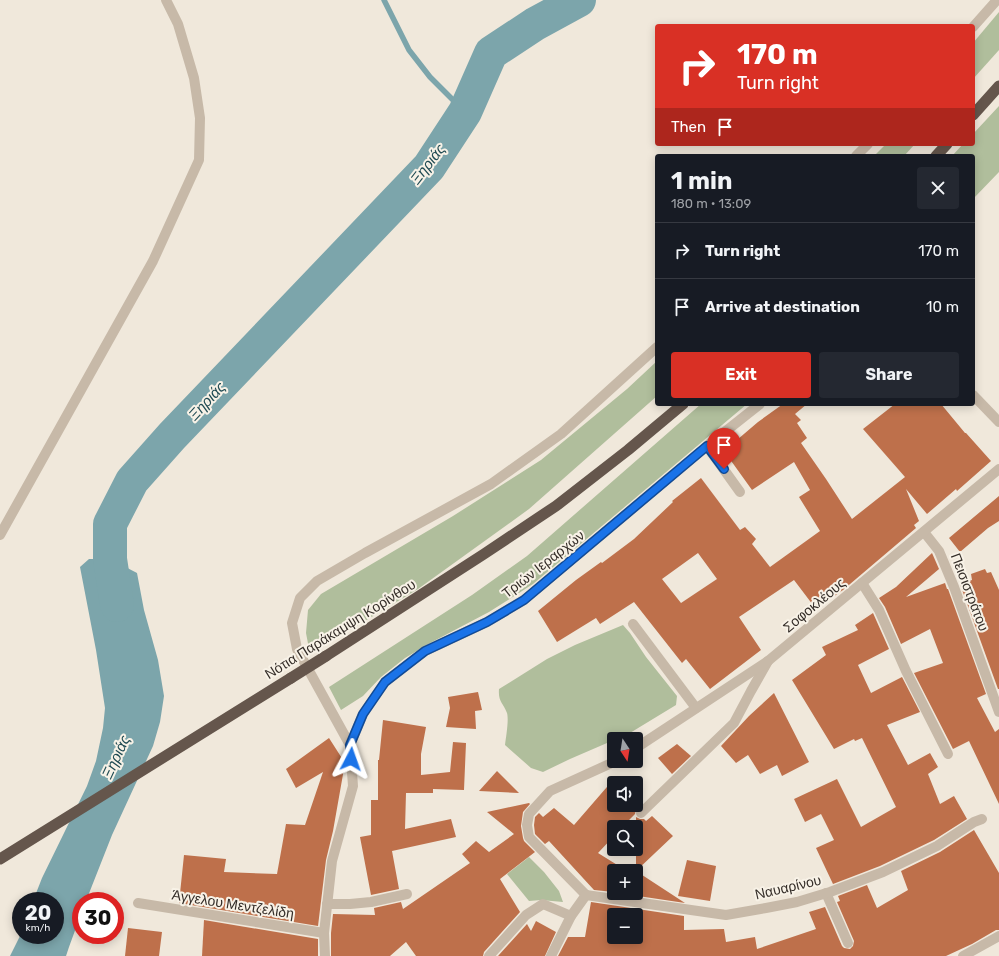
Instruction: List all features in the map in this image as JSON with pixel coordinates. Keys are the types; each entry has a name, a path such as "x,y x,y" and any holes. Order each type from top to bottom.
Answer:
{"highway":[{"path":"975,113 999,86"},
{"path":"938,154 945,146"},
{"name":"Νότια Παράκαμψη Κορίνθου","path":"0,859 326,656 478,558 556,506 628,450 681,406"}],"street":[{"path":"0,535 153,261 199,160 200,118 194,78 178,24 166,0"},
{"path":"975,25 997,0"},
{"path":"858,154 866,146"},
{"path":"350,745 298,649 292,623 300,598 317,581 491,484 561,434 655,349"},
{"path":"975,397 999,422"},
{"name":"Τριών Ιεραρχών","path":"325,956 324,933 332,861 353,786 350,745 363,714 385,682 425,651 487,622 524,600 707,446 757,406"},
{"path":"707,446 740,492"},
{"name":"Σοφοκλέους","path":"643,743 768,660 999,469"},
{"name":"Πεισιστράτου","path":"924,532 939,551 954,587 999,712"},
{"path":"862,583 879,610 906,671 948,754"},
{"path":"633,624 696,708"},
{"path":"641,813 734,724 768,660"},
{"path":"551,956 571,916 586,895 529,838 527,826 529,814 550,791 607,765"},
{"name":"Ναυαρίνου","path":"586,895 726,915 797,902 883,872 937,846 974,822 982,819"},
{"path":"826,893 848,943"},
{"path":"327,904 371,902 407,894"},
{"name":"Άγγελου Μεντζελίδη","path":"138,903 324,933"},
{"path":"489,956 526,915 543,904 571,916"},
{"path":"963,956 999,936"}],"green space":[{"path":"999,12 999,50 975,77 975,41"},
{"path":"999,106 999,172 975,197 975,154 954,154 961,146 975,146 975,132"},
{"path":"884,146 913,146 906,154 876,154"},
{"path":"655,363 655,398 529,509 418,589 310,654 306,633 308,610 321,594 453,516 541,460 627,389"},
{"path":"699,406 745,406 533,584 489,612 405,658 381,677 363,696 341,710 329,687 472,595 527,556"},
{"path":"623,625 677,696 676,705 632,732 607,732 607,743 543,772 531,768 505,745 508,716 500,699 499,689 547,659 575,645"},
{"path":"529,857 544,872 559,891 563,902 541,900 529,901 507,874"}],"water":[{"path":"89,559 110,559 137,573 144,610 158,660 164,696 160,722 153,746 112,835 90,892 72,892 72,939 66,956 10,956 16,944 64,944 64,892 37,892 87,786 96,761 103,728 105,708 96,650 80,567"}],"building":[{"path":"780,406 805,406 795,414 801,420 797,423 807,438 801,443 852,519 905,477 863,429 892,406 943,406 991,461 957,491 956,489 927,514 906,489 919,521 914,525 916,528 843,590 816,609 794,580 739,617 761,650 710,689 686,659 682,663 634,602 600,624 596,618 557,642 538,611 576,580 634,539 673,502 672,501 701,478 740,530 745,527 756,539 752,544 770,567 820,531 799,497 810,490 794,462 752,490 724,451 758,422","holes":["698,553 717,579 681,603 662,579"]},
{"path":"999,496 999,521 988,528 960,552 949,538"},
{"path":"932,553 939,569 906,597 945,583 948,589 986,694 977,698 995,732 999,729 999,804 969,741 953,749 914,673 943,663 930,629 901,644 885,607 879,598 896,587"},
{"path":"985,569 987,573 991,572 999,590 999,689 960,584 972,580 971,574"},
{"path":"873,613 889,649 858,665 871,693 902,677 920,712 887,725 908,765 930,753 938,767 928,774 940,804 954,796 967,819 934,840 880,866 833,884 816,848 834,840 821,814 805,822 794,799 837,779 861,827 896,807 862,738 855,741 854,739 834,749 792,680 826,655 822,647 858,630 855,625"},
{"path":"478,692 482,710 475,711 476,729 446,727 450,708 448,697"},
{"path":"774,693 809,762 782,776 777,765 760,774 748,755 736,763 721,746 749,716"},
{"path":"383,720 426,727 421,754 421,775 450,772 453,742 466,743 464,790 433,789 433,793 406,793 405,829 451,819 456,837 392,851 399,889 371,895 360,837 371,835 371,800 378,800 378,760"},
{"path":"329,738 345,763 333,831 326,860 318,926 179,903 184,855 226,859 224,872 277,874 286,824 305,825 323,772 296,788 286,769"},
{"path":"677,744 691,756 672,774 658,758"},
{"path":"497,771 519,793 479,791"},
{"path":"607,787 607,812 635,812 629,820 607,820 607,843 598,853 616,864 607,864 607,891 594,890 549,841 545,844 535,834 535,817 539,813 543,817 554,808 574,825"},
{"path":"530,804 523,812 521,826 524,841 535,852 500,879 520,912 484,952 483,956 416,956 406,942 390,956 331,956 333,914 375,915 374,908 401,902 403,909 470,863 462,854 476,841 489,852 514,834 487,812"},
{"path":"652,816 673,836 643,864 636,864 636,856 643,856 643,820 636,820 636,817 646,821"},
{"path":"974,830 999,873 999,930 996,930 972,944 946,956 558,956 568,937 585,937 591,902 631,908 607,908 607,944 643,944 643,910 684,916 684,930 724,929 726,942 755,937 757,949 816,929 809,912 825,907 842,946 850,949 853,946 854,941 837,902 840,901 838,896 867,885 877,908 908,890 901,871 940,852"},
{"path":"687,860 716,866 710,901 678,896"},
{"path":"643,876 685,903 643,897"},
{"path":"204,920 318,939 318,956 202,956"},
{"path":"536,921 556,932 545,956 498,956 527,924 531,931"},
{"path":"128,928 162,932 159,956 125,956"}],"waterway":[{"path":"384,0 409,50 430,77 465,112"},
{"name":"Ξηριάς","path":"117,605 110,559 110,524 132,481 172,436 429,167 465,112 491,53 535,24 579,0"}],"route":[{"path":"351,759 350,745 363,714 385,682 408,663 425,651 487,622 524,600 707,446 724,469"}]}
